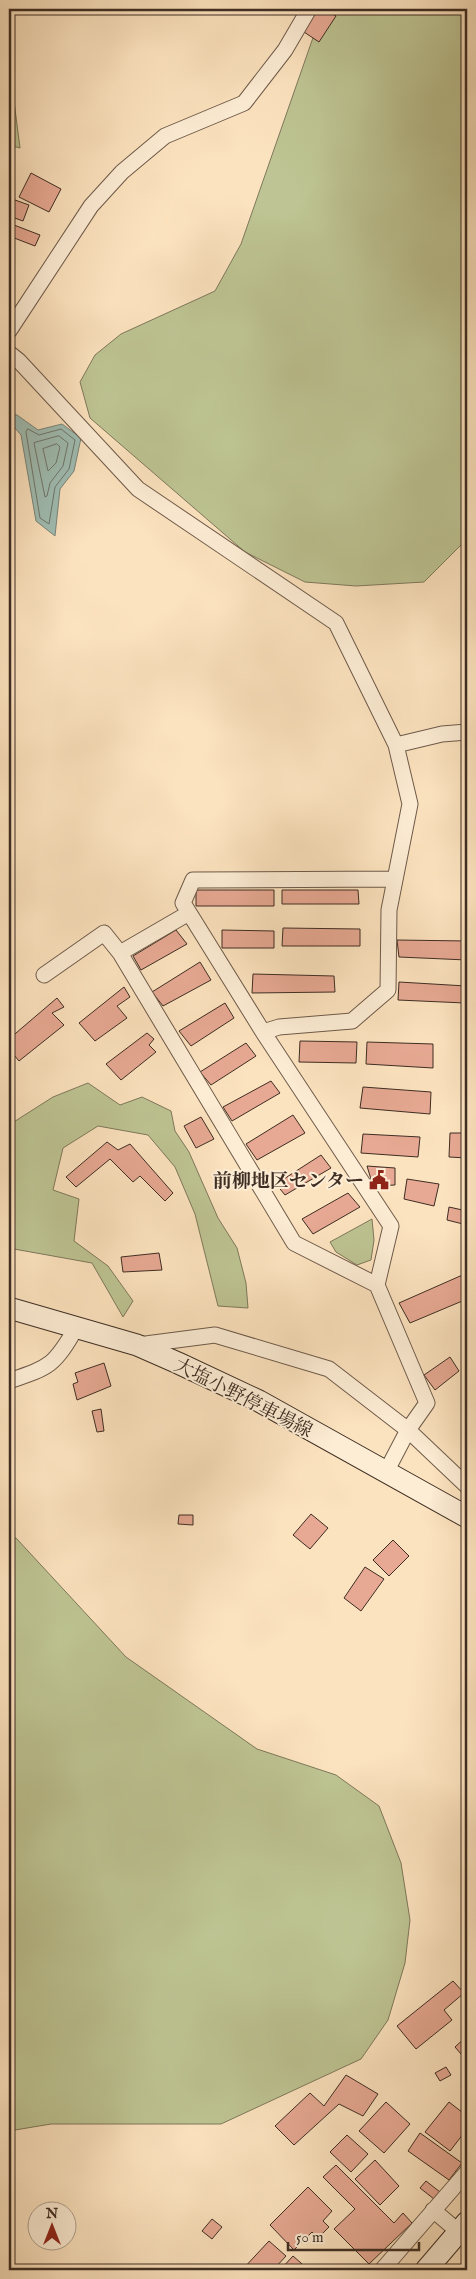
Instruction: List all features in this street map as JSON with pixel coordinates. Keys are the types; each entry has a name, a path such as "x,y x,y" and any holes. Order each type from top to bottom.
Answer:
{"main road":[{"name":"大塩小野停車場線","path":"9,1308 136,1345 259,1401 467,1517"},
{"path":"426,2270 463,2227"}],"street":[{"path":"9,331 97,199 122,172 165,136 244,103 285,50 309,9"},
{"path":"9,353 19,361 138,489 336,624 396,745 410,804 389,910 388,990 352,1021 279,1028 263,1032"},
{"path":"396,745 442,734 467,732"},
{"path":"386,1472 408,1430 427,1403 377,1285 391,1226 263,1032 183,903 193,880 395,879"},
{"path":"120,953 189,913"},
{"path":"44,975 104,933 120,953 294,1243 377,1285"},
{"path":"9,1381 50,1365 62,1352 76,1328"},
{"path":"136,1345 215,1335 329,1369 408,1430 467,1486"},
{"path":"382,2270 467,2172"},
{"path":"433,2210 463,2227"}],"green space":[{"path":"323,9 467,9 467,314 463,338 467,363 467,539 424,582 356,586 305,582 245,552 90,418 80,382 95,355 121,334 215,291 241,244"},
{"path":"9,62 20,148 9,145"},
{"path":"88,1083 120,1105 142,1097 171,1111 175,1131 189,1152 218,1218 237,1248 246,1283 248,1308 218,1306 195,1214 175,1167 148,1135 98,1126 63,1148 53,1190 79,1199 74,1241 108,1266 133,1301 123,1317 92,1263 14,1249 9,1219 9,1125 53,1097"},
{"path":"372,1219 374,1240 371,1260 357,1265 336,1252 330,1242"},
{"path":"9,1537 16,1538 126,1657 257,1749 336,1775 379,1806 401,1863 410,1920 405,1963 388,2020 361,2059 221,2124 51,2124 9,2131"}],"water":[{"path":"9,413 17,415 38,430 62,424 81,438 74,471 60,489 55,536 36,521 21,435 9,421"}],"building":[{"path":"315,9 324,9 336,16 319,42 301,30"},
{"path":"31,173 61,189 49,212 19,197"},
{"path":"15,200 29,205 23,221 9,216"},
{"path":"14,225 40,235 35,246 9,236"},
{"path":"196,890 274,890 274,906 196,906"},
{"path":"282,890 358,890 359,904 282,904"},
{"path":"283,928 360,929 360,946 282,946"},
{"path":"176,930 187,944 141,970 133,956"},
{"path":"222,930 274,931 274,948 222,948"},
{"path":"397,940 467,941 467,960 399,957"},
{"path":"200,962 211,980 163,1006 152,992"},
{"path":"253,974 334,976 335,992 252,993"},
{"path":"399,982 466,986 465,1003 398,1000"},
{"path":"124,987 130,997 117,1006 127,1018 95,1041 79,1023"},
{"path":"57,998 64,1007 52,1013 64,1025 19,1061 9,1049 9,1039"},
{"path":"225,1003 234,1018 191,1046 179,1031"},
{"path":"147,1033 154,1039 149,1045 156,1052 121,1080 106,1064"},
{"path":"300,1041 357,1042 356,1063 299,1062"},
{"path":"367,1042 433,1044 433,1068 366,1064"},
{"path":"246,1043 256,1056 211,1085 200,1072"},
{"path":"271,1081 280,1093 232,1121 223,1107"},
{"path":"363,1087 431,1092 430,1114 360,1108"},
{"path":"293,1115 305,1133 257,1160 246,1144"},
{"path":"201,1117 214,1139 196,1148 184,1126"},
{"path":"450,1133 467,1133 467,1158 449,1157"},
{"path":"363,1134 420,1137 418,1157 361,1153"},
{"path":"107,1142 118,1150 130,1144 173,1193 165,1201 140,1176 133,1182 110,1159 76,1187 66,1177"},
{"path":"321,1155 331,1168 285,1195 276,1184"},
{"path":"367,1166 395,1168 395,1185 373,1186"},
{"path":"407,1179 439,1184 434,1206 404,1199"},
{"path":"348,1193 360,1207 313,1234 302,1219"},
{"path":"449,1207 467,1211 467,1225 447,1220"},
{"path":"159,1253 162,1270 123,1272 121,1257"},
{"path":"467,1273 467,1299 410,1323 399,1303"},
{"path":"450,1357 459,1371 435,1390 424,1375"},
{"path":"104,1363 111,1386 77,1400 73,1384 78,1382 75,1373"},
{"path":"101,1409 104,1431 97,1432 92,1411"},
{"path":"311,1514 328,1528 310,1549 293,1535"},
{"path":"179,1515 193,1515 193,1525 178,1524"},
{"path":"393,1540 409,1556 389,1576 373,1560"},
{"path":"365,1567 384,1579 361,1611 344,1598"},
{"path":"453,1981 464,1993 444,2010 452,2020 416,2049 397,2026"},
{"path":"467,2036 467,2061 455,2047"},
{"path":"446,2067 451,2075 440,2081 435,2073"},
{"path":"346,2075 378,2094 363,2116 339,2104 294,2145 275,2126 310,2093 324,2106"},
{"path":"386,2102 410,2124 384,2153 359,2131"},
{"path":"449,2102 467,2116 467,2129 450,2151 425,2132"},
{"path":"420,2133 462,2163 449,2180 408,2151"},
{"path":"347,2135 368,2154 351,2172 330,2152"},
{"path":"375,2160 399,2186 380,2205 355,2179"},
{"path":"336,2165 394,2223 403,2213 412,2223 369,2264 334,2229 355,2209 323,2177"},
{"path":"426,2181 440,2192 434,2199 420,2188"},
{"path":"308,2187 332,2211 323,2221 329,2227 318,2238 312,2232 294,2250 270,2225"},
{"path":"212,2219 222,2227 212,2239 202,2231"},
{"path":"269,2241 286,2256 273,2270 242,2270"},
{"path":"293,2256 309,2270 280,2270"}],"place":[{"name":"前柳地区センター","path":"379,1180"}]}
